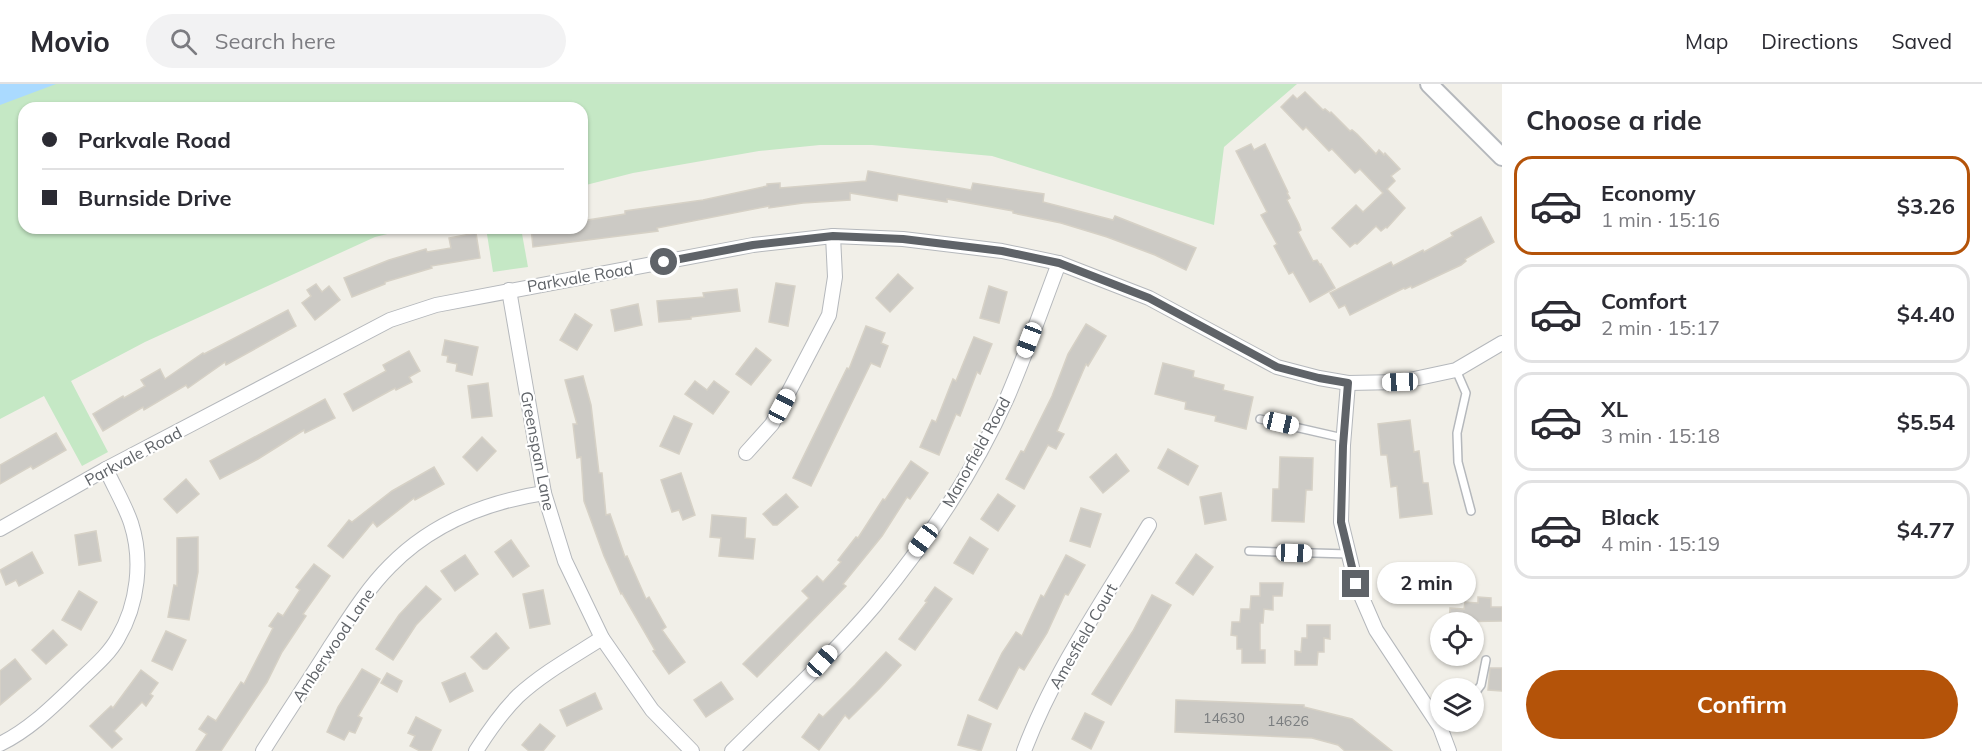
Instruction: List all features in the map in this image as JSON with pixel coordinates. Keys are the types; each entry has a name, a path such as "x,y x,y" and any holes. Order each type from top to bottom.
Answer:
{"street":[{"path":"1429,84 1502,157"},
{"path":"746,453 772,424 829,315 836,277 833,236"},
{"name":"Parkvale Road","path":"0,529 106,469 390,320 435,305 753,245 833,236 903,239 1002,251 1059,263 1149,298 1277,367 1348,383 1400,382 1456,370 1502,343"},
{"name":"Manorfield Road","path":"732,751 874,605 935,524 975,460 1007,399 1059,263"},
{"name":"Greenspan Lane","path":"509,290 544,493 565,561 602,638 652,710 692,751"},
{"path":"1348,383 1341,522 1356,584 1376,630 1430,707"},
{"path":"0,744 50,710 118,639 129,616 135,595 138,564 135,540 131,522 106,469"},
{"name":"Amberwood Lane","path":"263,751 355,609 389,567 423,538 459,517 509,499 544,493"},
{"name":"Amesfield Court","path":"1024,751 1038,714 1086,628 1149,525"},
{"path":"476,751 489,730 518,697 540,678 602,638"},
{"path":"1443,732 1449,751"}],"lane":[{"path":"1456,370 1466,393 1457,433 1458,462 1471,511"},
{"path":"1260,419 1344,438"},
{"path":"1249,551 1349,554"},
{"path":"1482,678 1486,660"}],"green space":[{"path":"0,84 1297,84 1224,147 1214,225 992,156 872,145 820,145 759,151 633,173 588,184 588,102 18,102 18,234 387,234 375,237 145,342 71,381 108,452 82,466 44,396 0,419"},
{"path":"487,234 522,234 528,267 493,272"}],"water":[{"path":"0,84 56,84 0,105"}],"building":[{"path":"1305,92 1323,110 1331,112 1350,131 1357,134 1376,154 1379,150 1384,155 1385,153 1400,169 1391,176 1395,181 1387,189 1405,208 1387,228 1381,231 1376,226 1357,244 1350,247 1332,228 1356,205 1363,212 1383,193 1360,169 1355,173 1332,149 1329,151 1306,127 1303,130 1281,107 1293,95 1297,99"},
{"path":"1251,144 1254,150 1265,144 1288,192 1290,198 1287,200 1301,230 1298,232 1313,261 1317,260 1321,264 1335,288 1310,302 1293,272 1289,274 1274,246 1277,244 1261,215 1267,212 1236,151"},
{"path":"868,171 971,190 973,183 1044,194 1043,202 1113,220 1115,216 1196,248 1186,270 1155,255 1107,237 1061,223 1013,213 1013,211 947,199 947,202 898,194 897,201 850,193 850,200 769,208 769,206 657,228 658,231 533,247 532,234 588,234 588,220 625,214 625,211 703,200 767,186 767,184 780,183 780,188 866,181"},
{"path":"1481,217 1494,242 1465,259 1466,261 1461,265 1412,288 1411,286 1404,288 1350,315 1345,305 1339,308 1330,293 1391,262 1393,266 1423,250 1424,252 1453,236 1451,233"},
{"path":"476,234 480,258 431,266 432,268 385,282 385,284 352,297 344,278 389,260 426,249 427,252 451,248 449,238"},
{"path":"898,274 913,288 890,312 876,298"},
{"path":"776,283 795,286 788,326 769,322"},
{"path":"316,284 322,292 329,286 340,300 315,320 302,303 311,296 307,290"},
{"path":"989,286 1007,292 999,323 980,318"},
{"path":"737,289 740,311 659,322 657,301 704,297 703,293"},
{"path":"638,304 642,325 615,331 611,310"},
{"path":"288,310 296,326 226,365 225,362 188,388 186,385 103,431 93,414 145,386 141,380 160,369 165,379 203,353"},
{"path":"575,314 592,325 577,350 560,340"},
{"path":"1086,324 1106,336 1088,366 1086,364 1057,431 1064,434 1056,449 1048,445 1024,489 1006,479 1021,451 1024,452 1052,396 1068,354"},
{"path":"866,326 885,333 881,343 888,346 880,367 871,363 811,486 793,478 847,368 849,369"},
{"path":"974,337 992,344 980,374 977,372 960,416 956,414 939,455 920,447 932,420 936,422 953,379 956,381"},
{"path":"445,340 478,347 472,375 456,371 457,364 447,362 448,356 442,355"},
{"path":"756,348 771,360 751,385 736,374"},
{"path":"409,351 420,371 409,377 412,382 396,390 395,388 353,411 344,394 386,371 383,365"},
{"path":"1163,363 1194,371 1193,377 1224,385 1223,390 1253,397 1246,429 1215,421 1216,416 1185,409 1186,402 1155,394"},
{"path":"583,376 591,405 606,515 610,514 625,557 627,556 646,599 649,597 666,627 662,630 685,662 669,674 653,651 655,650 621,594 584,501 581,457 577,458 573,424 577,424 565,380"},
{"path":"695,381 707,390 714,381 729,392 713,414 685,394"},
{"path":"488,383 492,416 472,418 468,386"},
{"path":"325,399 335,418 305,433 304,430 258,459 220,479 210,461"},
{"path":"674,416 692,424 679,454 660,446"},
{"path":"1410,420 1414,452 1419,451 1423,483 1428,483 1432,514 1400,518 1397,486 1391,487 1387,455 1381,455 1378,424"},
{"path":"56,433 66,450 33,469 31,466 0,484 0,465"},
{"path":"482,437 496,451 477,471 463,457"},
{"path":"1168,449 1198,466 1188,485 1158,468"},
{"path":"1116,454 1129,471 1103,493 1090,477"},
{"path":"1280,457 1313,458 1312,490 1306,490 1304,522 1272,521 1273,489 1279,489"},
{"path":"911,461 928,473 910,499 907,497 882,536 843,584 846,586 757,677 743,664 809,598 802,591 817,576 823,582 841,562 838,560 856,537 858,538"},
{"path":"434,467 444,484 415,500 414,498 377,527 373,522 343,558 328,546 349,520 352,522 392,491"},
{"path":"681,473 695,515 683,520 679,510 672,512 661,480"},
{"path":"186,479 199,494 177,513 164,499"},
{"path":"1221,493 1226,520 1205,524 1200,497"},
{"path":"786,494 798,507 777,525 773,525 763,514"},
{"path":"998,494 1015,506 998,531 981,519"},
{"path":"1081,508 1101,514 1090,547 1070,541"},
{"path":"712,515 746,518 745,538 755,539 753,559 719,556 721,538 710,537"},
{"path":"96,531 101,561 79,565 75,535"},
{"path":"198,537 198,572 189,620 168,617 174,585 177,586 177,538"},
{"path":"970,537 988,549 973,574 954,563"},
{"path":"511,540 529,566 513,577 495,552"},
{"path":"32,552 43,573 19,586 16,580 6,585 0,570"},
{"path":"1196,554 1213,567 1193,595 1176,583"},
{"path":"465,555 478,574 455,591 441,571"},
{"path":"1066,555 1085,565 1068,595 1065,594 1047,633 1024,670 1019,667 997,709 979,700 1002,653 1016,632 1022,636 1041,595 1044,597"},
{"path":"314,564 330,576 303,614 306,616 282,652 267,682 221,751 196,751 207,734 199,729 208,716 216,721 241,682 244,684 273,628 269,626 278,613 283,616 300,590 296,587"},
{"path":"1260,583 1283,583 1282,596 1273,596 1273,610 1264,609 1263,623 1260,623 1260,650 1265,650 1265,663 1242,663 1242,649 1237,649 1237,636 1231,635 1232,622 1240,622 1241,609 1250,609 1251,596 1260,596"},
{"path":"426,586 441,599 416,625 393,660 376,649 399,615"},
{"path":"935,587 952,599 915,650 899,639 927,602 925,601"},
{"path":"543,590 550,624 530,628 523,594"},
{"path":"79,591 97,602 81,630 62,620"},
{"path":"1152,595 1171,605 1111,705 1092,694 1133,631"},
{"path":"1478,597 1491,598 1491,607 1502,607 1502,621 1484,621 1484,612 1450,612 1450,608 1464,609 1465,602 1478,603"},
{"path":"1307,625 1330,625 1330,639 1324,638 1324,652 1318,652 1317,665 1295,665 1295,651 1301,652 1302,638 1307,638"},
{"path":"53,630 67,645 46,664 32,650"},
{"path":"166,631 186,640 172,670 152,661"},
{"path":"496,633 509,648 487,669 483,669 471,657"},
{"path":"886,652 901,665 849,719 845,715 819,750 802,737 819,714 823,717"},
{"path":"15,659 31,679 0,705 0,671"},
{"path":"1490,668 1502,668 1502,691 1488,690"},
{"path":"362,669 380,679 358,716 362,718 355,733 349,731 344,740 327,732 338,707"},
{"path":"141,670 158,683 150,694 153,696 146,706 142,702 114,731 122,739 112,748 90,726 111,706 113,708"},
{"path":"387,673 402,681 397,692 381,683"},
{"path":"465,673 473,691 450,702 442,683"},
{"path":"721,682 733,699 706,717 694,700"},
{"path":"595,693 602,709 567,726 560,710"},
{"path":"1176,700 1304,705 1304,707 1352,719 1392,751 1345,751 1338,745 1312,738 1175,732"},
{"path":"1085,713 1104,722 1091,749 1072,739"},
{"path":"968,715 991,724 981,751 958,745"},
{"path":"416,717 441,730 431,751 420,751 410,746 415,736 408,733"},
{"path":"540,724 555,736 543,751 529,751 522,745"}],"route":[{"path":"664,262 753,245 833,236 903,239 1002,251 1059,263 1149,298 1277,367 1348,383 1343,446 1341,522 1356,584"}]}
